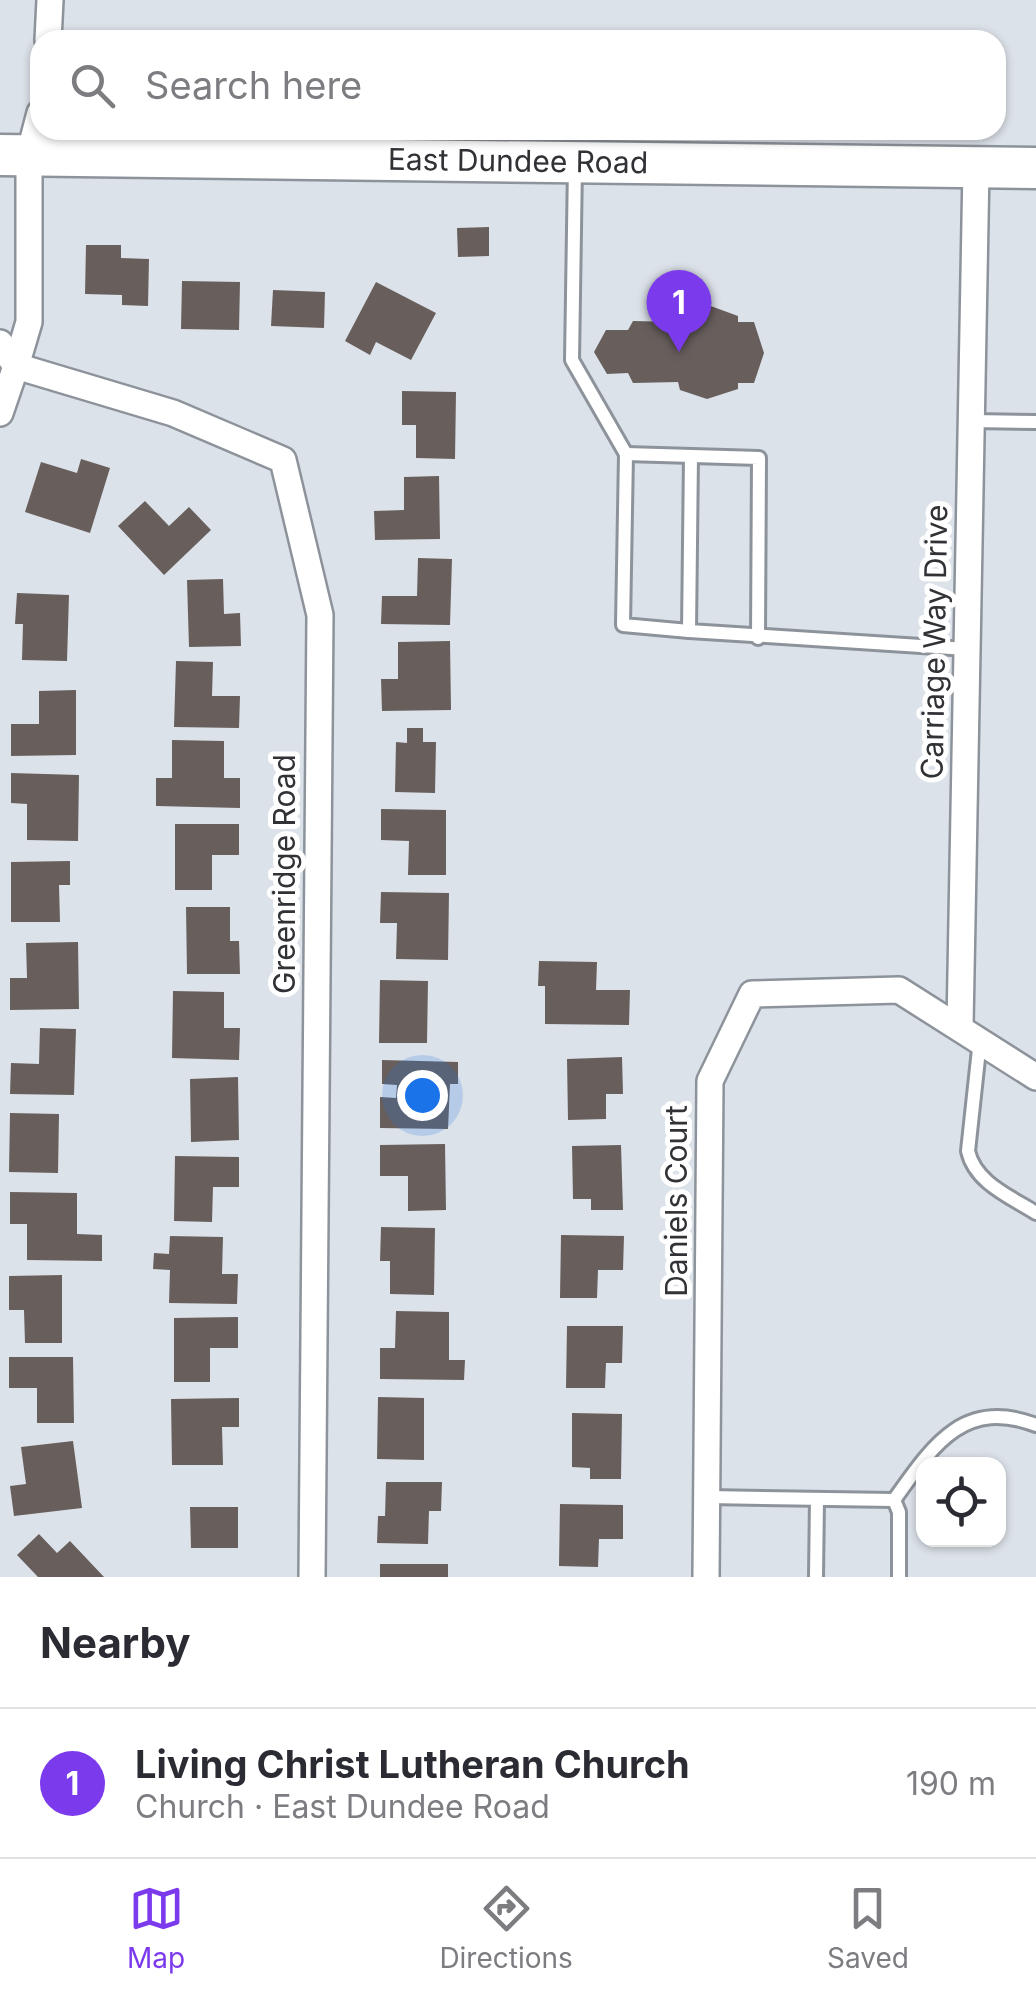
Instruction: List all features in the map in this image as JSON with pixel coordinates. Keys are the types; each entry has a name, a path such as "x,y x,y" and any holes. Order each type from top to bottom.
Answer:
{"main road":[{"name":"East Dundee Road","path":"15,155 1036,168"}],"street":[{"path":"48,30 50,0"},
{"path":"0,414 29,322 15,155 30,130"},
{"name":"Carriage Way Drive","path":"970,1033 967,649 976,168"},
{"path":"0,343 16,366"},
{"name":"Greenridge Road","path":"16,366 173,413 283,460 288,480 320,614 312,1577"},
{"name":"Daniels Court","path":"706,1577 710,1082 752,994 900,990 970,1033"},
{"path":"970,1033 1036,1076"}],"lane":[{"path":"575,162 572,360 626,454 623,625 758,638 967,649"},
{"path":"971,421 1036,422"},
{"path":"626,454 759,458 758,638"},
{"path":"689,632 690,456"},
{"path":"970,1033 971,1162 981,1178 1036,1214"},
{"path":"894,1500 931,1449 978,1417 1014,1417 1036,1426"},
{"path":"707,1498 894,1500"},
{"path":"816,1577 817,1499"},
{"path":"894,1500 899,1512 899,1577"}],"building":[{"path":"489,227 489,256 458,257 457,228"},
{"path":"86,245 121,245 121,258 149,259 148,306 122,305 122,295 85,294"},
{"path":"182,281 240,282 239,330 181,329"},
{"path":"376,282 436,313 411,360 376,342 370,355 345,341"},
{"path":"273,290 325,292 324,328 271,326"},
{"path":"708,305 738,316 738,322 754,322 764,353 754,383 738,383 738,389 707,399 680,390 678,382 633,383 628,373 607,374 594,352 606,330 628,330 633,321 678,322 678,315"},
{"path":"402,391 456,392 455,459 416,458 416,425 402,425"},
{"path":"81,459 110,468 90,533 25,512 41,462 77,473"},
{"path":"439,476 440,539 375,540 374,511 404,510 404,477"},
{"path":"145,501 169,526 189,507 211,530 164,575 118,526"},
{"path":"418,558 452,559 450,625 381,624 382,596 417,596"},
{"path":"223,579 224,614 240,613 241,646 189,647 187,580"},
{"path":"17,593 69,595 67,661 22,660 23,624 15,624"},
{"path":"450,641 451,710 382,711 381,679 398,679 398,642"},
{"path":"176,661 213,662 212,696 240,696 239,728 174,727"},
{"path":"76,690 76,755 11,756 11,724 39,724 39,691"},
{"path":"407,728 423,728 423,742 436,742 435,793 395,792 396,742 407,743"},
{"path":"172,740 224,741 224,778 240,778 240,808 156,806 156,778 172,778"},
{"path":"11,773 79,775 78,841 27,840 27,804 11,803"},
{"path":"381,809 446,810 446,875 408,875 409,841 381,840"},
{"path":"175,824 239,824 239,855 212,855 212,890 175,890"},
{"path":"70,861 70,885 59,885 60,922 11,922 11,862"},
{"path":"381,892 449,893 448,960 396,959 397,923 380,923"},
{"path":"186,907 230,907 230,941 239,941 240,974 187,974"},
{"path":"78,942 79,1009 10,1010 10,978 27,978 26,943"},
{"path":"539,961 597,962 596,990 630,990 629,1025 545,1024 545,986 538,986"},
{"path":"380,980 428,981 427,1043 379,1043"},
{"path":"173,991 224,992 224,1028 240,1028 239,1060 172,1058"},
{"path":"40,1028 76,1029 74,1095 10,1094 11,1063 39,1064"},
{"path":"622,1057 623,1094 606,1094 606,1119 568,1120 567,1059"},
{"path":"382,1060 458,1062 458,1084 450,1084 448,1129 380,1128 380,1097 396,1098 397,1085 382,1084"},
{"path":"238,1077 239,1140 191,1142 190,1079"},
{"path":"10,1113 59,1114 58,1173 9,1172"},
{"path":"445,1144 446,1210 408,1211 408,1176 380,1176 380,1145"},
{"path":"621,1145 623,1210 591,1210 591,1199 573,1199 572,1146"},
{"path":"175,1156 239,1157 239,1187 213,1187 212,1222 174,1221"},
{"path":"10,1192 77,1193 77,1234 102,1235 102,1261 27,1260 27,1224 10,1224"},
{"path":"381,1227 435,1228 434,1295 390,1294 390,1261 380,1261"},
{"path":"561,1235 624,1236 623,1270 598,1270 597,1298 560,1298"},
{"path":"170,1236 223,1237 222,1274 238,1274 237,1304 169,1303 170,1270 153,1269 154,1253 169,1254"},
{"path":"62,1275 62,1343 25,1343 24,1310 9,1310 9,1276"},
{"path":"396,1311 449,1312 449,1360 465,1360 464,1380 380,1379 380,1348 395,1348"},
{"path":"238,1317 238,1348 210,1348 210,1382 174,1382 174,1318"},
{"path":"567,1326 623,1326 622,1363 606,1363 605,1388 566,1388"},
{"path":"9,1357 73,1357 74,1423 37,1423 37,1388 9,1388"},
{"path":"378,1397 424,1398 424,1460 377,1459"},
{"path":"239,1398 239,1427 222,1427 223,1465 172,1465 171,1399"},
{"path":"572,1413 622,1414 621,1479 590,1479 590,1468 572,1467"},
{"path":"73,1441 82,1508 14,1516 10,1486 26,1484 21,1447"},
{"path":"386,1482 442,1482 441,1511 429,1511 428,1544 377,1543 378,1516 385,1516"},
{"path":"560,1504 623,1505 623,1539 599,1539 598,1567 559,1566"},
{"path":"190,1507 238,1507 238,1548 191,1548"},
{"path":"39,1534 57,1553 70,1541 104,1577 38,1577 17,1555"},
{"path":"380,1564 448,1564 448,1577 380,1577"}],"place":[{"name":"Living Christ Lutheran Church","path":"679,352"}]}
